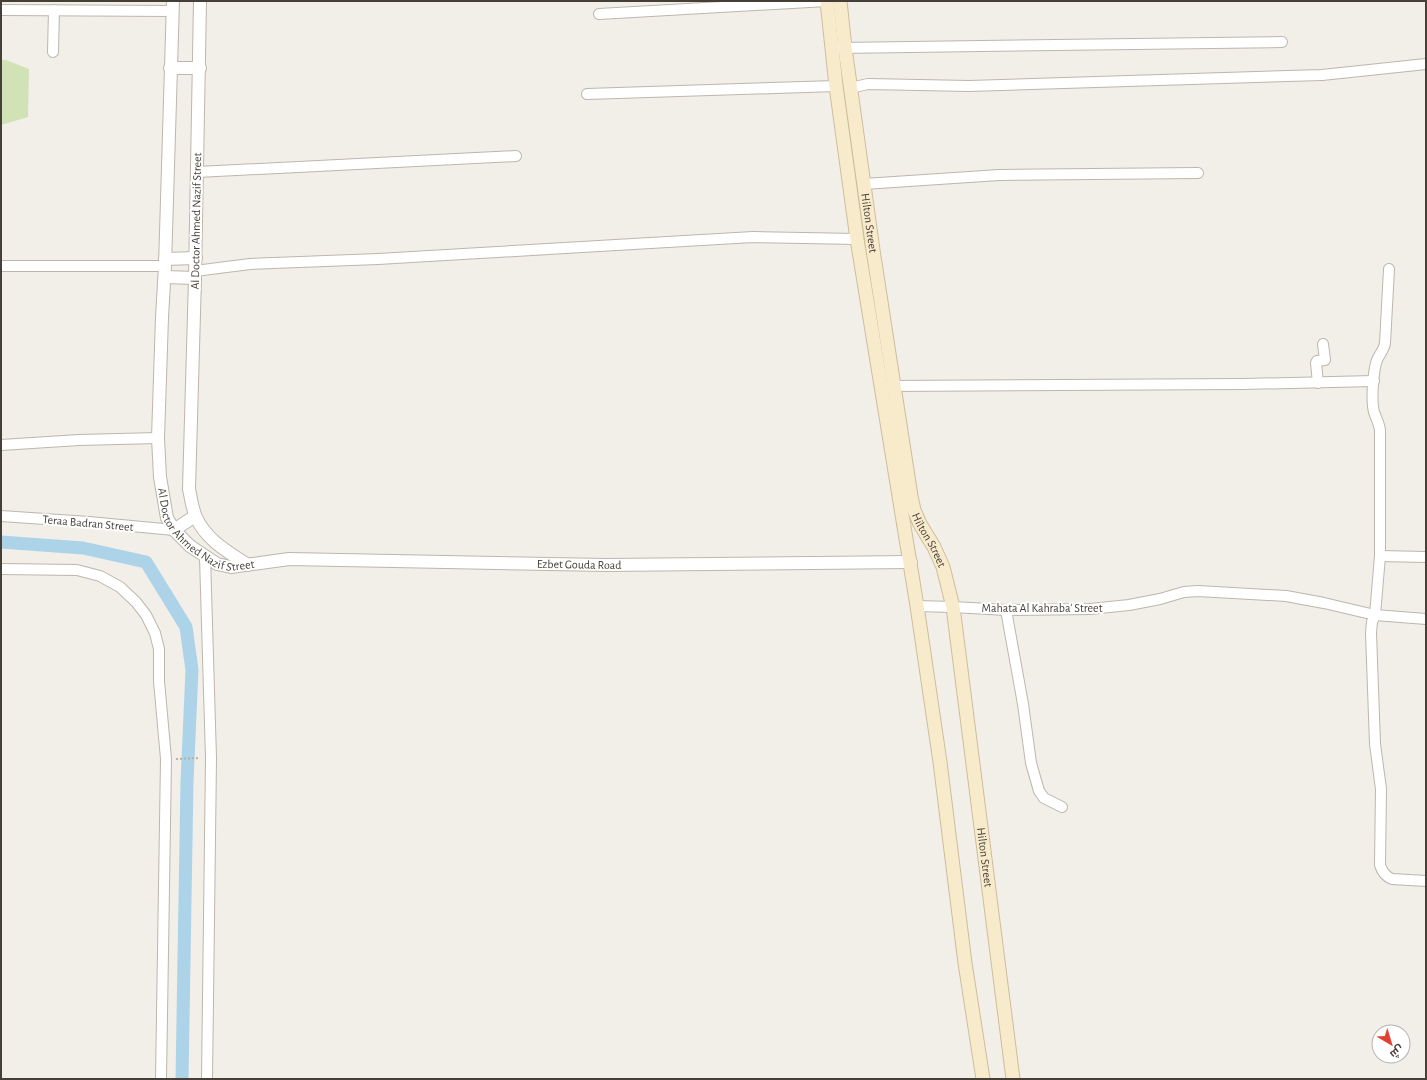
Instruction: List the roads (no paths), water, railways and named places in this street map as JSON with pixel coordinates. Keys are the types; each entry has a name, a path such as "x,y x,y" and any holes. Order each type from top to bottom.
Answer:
{"main road":[{"name":"Hilton Street","path":"827,1 838,48 850,88 864,184 873,250 887,386 940,762 965,962 983,1079"},
{"name":"Hilton Street","path":"840,1 836,86 857,240 914,510 943,567 953,607 1013,1079"},
{"path":"870,228 857,240 873,250"}],"street":[{"name":"Al Doctor Ahmed Nazif Street","path":"200,1 196,258 189,489 195,516 202,528 211,539 222,548 248,565"},
{"path":"599,14 827,1"},
{"name":"Al Doctor Ahmed Nazif Street","path":"173,6 158,438 161,484 167,518 174,530 190,546 217,564 231,567 248,565"},
{"path":"1,10 54,10 173,6"},
{"path":"53,52 54,10"},
{"path":"838,48 1282,42"},
{"path":"850,88 868,84 968,86 1322,75 1426,64"},
{"path":"170,68 200,68"},
{"path":"587,94 836,86"},
{"path":"197,172 516,156"},
{"path":"864,184 999,175 1198,173"},
{"path":"1,266 165,267 195,275 250,264 378,260 753,237 857,240"},
{"path":"165,267 196,258"},
{"path":"1389,269 1385,343 1384,348 1376,361 1374,381 1374,414 1380,425 1380,556 1375,614 1372,622 1375,744 1381,789 1380,865 1382,871 1392,880 1426,880"},
{"path":"1318,383 1316,363 1324,360 1324,344"},
{"path":"887,386 1318,383 1374,381"},
{"path":"1,445 79,440 158,438"},
{"name":"Teraa Badran Street","path":"1,516 174,530"},
{"path":"174,530 195,516"},
{"path":"1380,556 1426,558"},
{"path":"205,557 211,758 207,1079"},
{"name":"Ezbet Gouda Road","path":"248,565 289,559 606,565 911,562"},
{"path":"1,569 77,570 100,576 120,587 136,602 146,615 155,633 159,648 166,759 161,1079"},
{"name":"Mahata Al Kahraba' Street","path":"918,606 1006,610 1090,609 1129,605 1160,599 1184,592 1198,591 1286,596 1375,614 1426,619"},
{"path":"1006,610 1023,704 1031,764 1039,791 1044,798 1062,807"}],"waterway":[{"path":"1,542 83,548 146,562 186,627 192,670 187,782 182,1079"}]}
